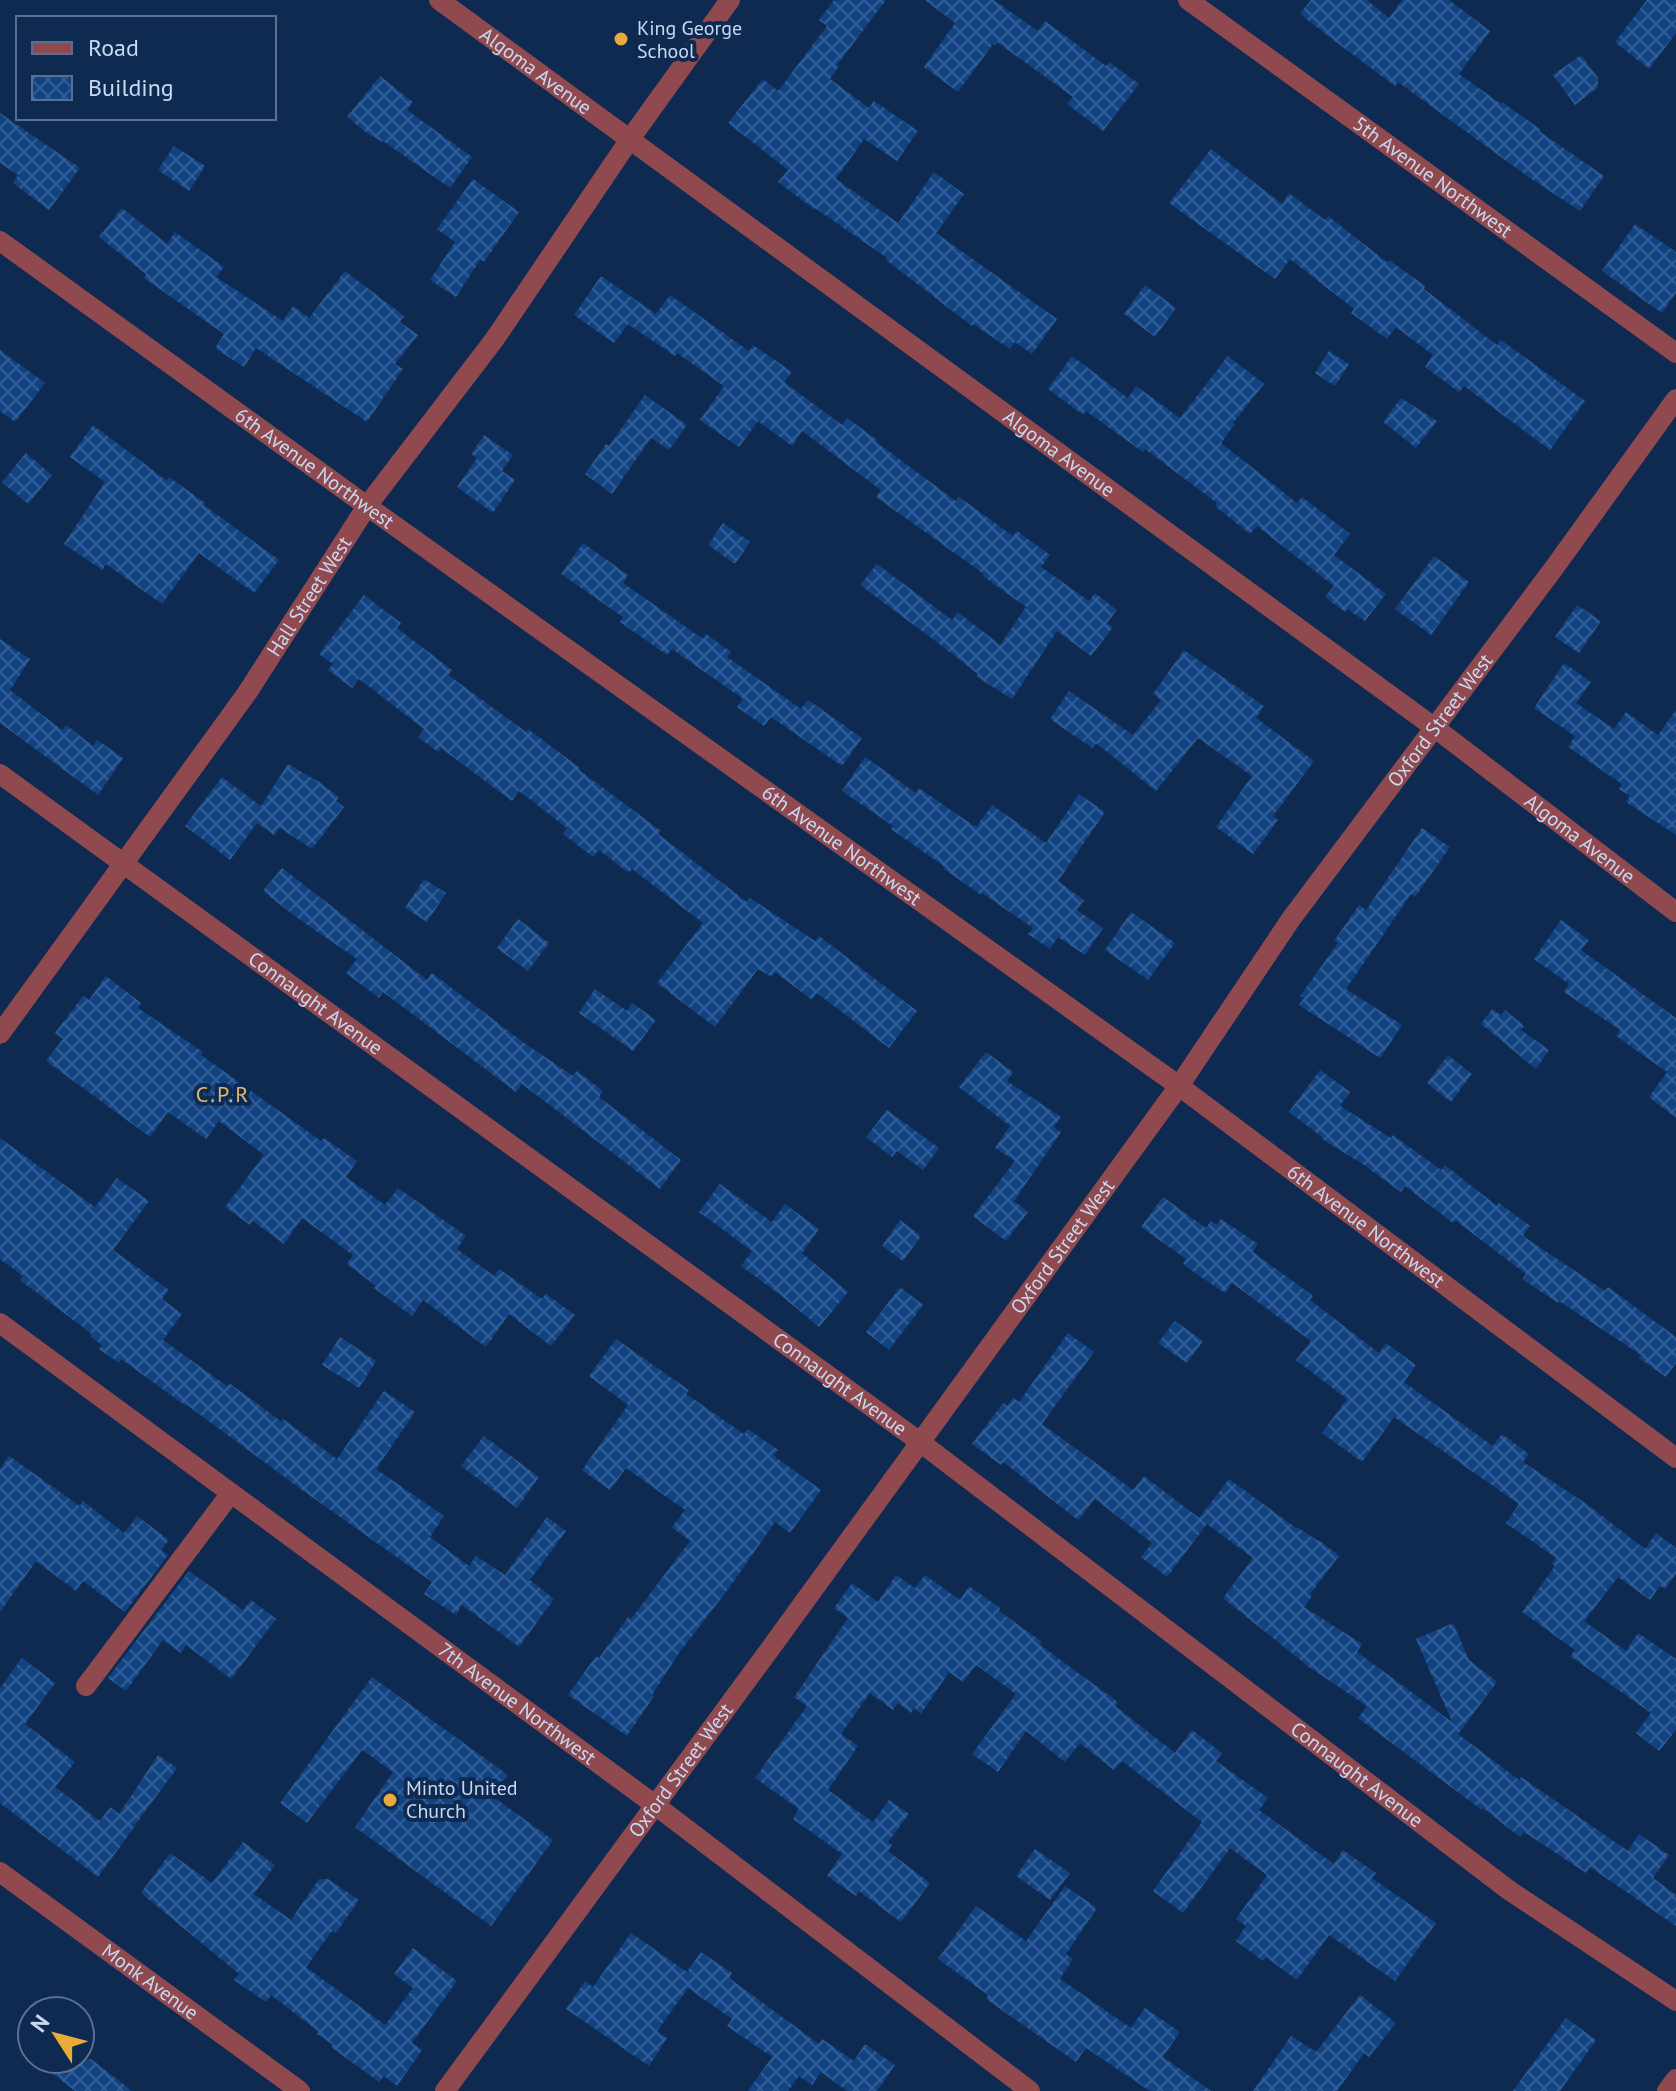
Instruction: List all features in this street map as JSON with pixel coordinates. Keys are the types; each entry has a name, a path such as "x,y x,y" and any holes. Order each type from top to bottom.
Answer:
{"street":[{"name":"Algoma Avenue","path":"439,0 1435,728 1676,912"},
{"name":"Hall Street West","path":"0,1034 247,693 367,506 494,340 630,139 730,0"},
{"name":"5th Avenue Northwest","path":"1188,0 1676,353"},
{"name":"6th Avenue Northwest","path":"0,241 1179,1086 1676,1458"},
{"name":"Oxford Street West","path":"445,2091 1179,1086 1291,919 1676,399"},
{"name":"Connaught Avenue","path":"0,774 920,1442 1510,1891 1676,2001"},
{"name":"7th Avenue Northwest","path":"2,1328 655,1805 1030,2091"},
{"path":"86,1686 231,1493"},
{"name":"Monk Avenue","path":"0,1872 300,2091"},
{"path":"1667,2091 1676,2079"}],"building":[{"path":"834,0 886,0 830,79 869,108 874,101 918,131 897,161 864,139 836,179 898,223 934,172 964,194 936,233 1057,319 1032,354 1015,342 1010,349 972,326 887,258 778,182 788,170 728,123 763,79 778,91 827,26 819,20"},
{"path":"925,0 994,0 1038,31 1045,21 1106,66 1109,62 1139,84 1103,131 1067,104 1073,97 997,42 958,92 924,67 955,23"},
{"path":"1311,0 1367,0 1389,18 1402,0 1449,0 1490,31 1459,74 1604,176 1580,211 1398,82 1395,86 1300,14"},
{"path":"1647,0 1676,0 1676,33 1649,69 1615,42"},
{"path":"1581,55 1598,78 1598,87 1575,105 1553,75"},
{"path":"380,76 413,102 407,110 472,157 450,188 347,117"},
{"path":"0,113 80,168 49,210 13,183 18,175 0,163"},
{"path":"174,146 205,166 189,191 158,170"},
{"path":"1211,149 1282,204 1289,193 1325,220 1328,216 1388,263 1389,260 1425,286 1424,289 1497,345 1501,340 1585,401 1550,450 1464,386 1459,392 1425,367 1433,355 1396,327 1387,339 1351,313 1354,309 1290,259 1275,279 1169,203"},
{"path":"473,179 519,212 484,262 480,260 456,297 430,280 455,242 437,229"},
{"path":"122,208 167,244 175,232 224,267 216,277 283,321 293,306 309,318 345,271 404,316 400,322 418,335 395,364 403,369 367,422 256,348 244,367 215,348 224,334 144,278 146,274 99,237"},
{"path":"1635,224 1676,252 1676,293 1662,313 1602,271"},
{"path":"601,276 656,314 670,295 749,351 753,345 792,372 784,382 842,425 847,418 956,501 959,497 1013,536 1017,531 1050,555 1041,567 1089,601 1095,593 1117,610 1107,623 1113,627 1091,656 1057,631 1012,699 976,676 978,674 860,585 877,564 952,620 958,612 1000,645 1026,607 876,497 881,490 802,431 792,446 758,421 739,447 700,420 724,386 628,324 614,343 574,315"},
{"path":"1145,285 1176,308 1155,337 1124,314"},
{"path":"0,350 45,383 15,422 0,411"},
{"path":"1329,351 1349,364 1335,386 1315,373"},
{"path":"1072,356 1128,398 1136,386 1180,418 1228,356 1264,384 1221,443 1297,503 1302,497 1350,534 1334,555 1386,594 1365,621 1347,609 1345,612 1325,597 1334,586 1257,526 1250,534 1215,506 1217,503 1145,449 1143,452 1086,411 1083,415 1048,389"},
{"path":"645,395 687,425 669,450 651,438 612,494 585,474"},
{"path":"1401,398 1437,421 1416,448 1383,422"},
{"path":"93,425 167,481 169,477 205,503 279,560 254,593 199,553 162,604 106,564 102,570 64,544 105,482 70,457"},
{"path":"484,435 513,455 502,471 515,480 493,513 457,487 477,458 471,454"},
{"path":"26,453 52,475 28,504 2,482"},
{"path":"723,523 750,542 735,564 708,545"},
{"path":"583,543 628,575 623,583 703,639 706,634 731,652 727,657 801,709 808,700 862,738 842,766 771,717 764,726 737,707 743,699 672,649 667,655 620,622 623,617 561,574"},
{"path":"1434,556 1469,582 1431,635 1395,609"},
{"path":"364,595 401,623 397,628 452,670 448,675 580,768 661,831 658,834 747,902 750,898 815,941 819,936 917,1011 889,1048 817,993 812,1000 775,972 772,977 758,969 715,1027 657,983 703,923 632,869 629,873 599,850 593,857 563,834 567,828 519,791 512,801 441,748 438,752 418,737 424,729 359,679 352,688 328,670 333,664 319,654"},
{"path":"1577,605 1601,621 1579,653 1555,637"},
{"path":"0,639 30,659 10,690 62,730 66,725 93,746 97,740 123,758 98,795 0,723"},
{"path":"1184,650 1264,706 1256,718 1314,761 1273,816 1278,820 1253,854 1216,827 1252,776 1198,738 1156,791 1096,743 1092,748 1050,719 1069,691 1133,735 1161,700 1153,694"},
{"path":"1564,663 1591,682 1576,703 1614,729 1626,712 1658,735 1676,710 1676,835 1626,802 1630,796 1619,789 1622,784 1568,747 1575,736 1534,708"},
{"path":"865,757 916,793 919,788 974,826 992,805 1046,843 1079,794 1105,812 1058,881 1084,900 1077,910 1103,928 1085,955 1058,937 1050,949 1028,934 1033,928 944,869 891,829 893,826 842,791"},
{"path":"288,764 339,797 336,801 344,807 312,849 280,828 274,835 257,823 230,860 185,826 222,777 261,806"},
{"path":"1422,828 1450,847 1415,897 1411,894 1346,989 1402,1025 1380,1058 1299,1005 1304,998 1300,996 1338,943 1334,941 1359,905 1366,910"},
{"path":"282,868 427,980 432,973 523,1042 573,1076 577,1071 603,1091 599,1097 681,1160 660,1189 522,1084 516,1092 383,992 379,998 346,973 357,959 263,891"},
{"path":"424,879 446,893 427,922 405,908"},
{"path":"1131,912 1175,943 1148,980 1105,950"},
{"path":"518,919 549,943 528,971 497,948"},
{"path":"1561,920 1589,940 1581,950 1676,1018 1676,1118 1649,1097 1667,1072 1616,1036 1620,1030 1564,992 1569,984 1534,959"},
{"path":"106,976 141,1003 138,1008 203,1052 201,1055 321,1141 324,1138 357,1161 346,1177 385,1205 398,1188 466,1236 457,1249 494,1276 499,1269 542,1299 546,1294 575,1315 551,1346 509,1314 486,1347 423,1300 412,1316 347,1264 353,1255 302,1218 284,1244 253,1221 250,1225 225,1207 264,1155 219,1121 206,1139 168,1112 150,1137 46,1061 63,1039 55,1033 83,996 89,1000"},
{"path":"595,989 627,1011 632,1003 656,1020 633,1051 579,1013"},
{"path":"1492,1009 1501,1015 1505,1010 1524,1026 1521,1030 1549,1050 1536,1069 1481,1024"},
{"path":"986,1052 1013,1072 1007,1081 1061,1117 1054,1127 1061,1132 1014,1201 1028,1212 1006,1241 973,1216 1015,1161 995,1148 1010,1126 959,1087"},
{"path":"1448,1055 1472,1074 1451,1102 1427,1083"},
{"path":"1320,1070 1350,1092 1340,1106 1391,1138 1393,1135 1441,1170 1445,1165 1497,1206 1499,1203 1530,1226 1523,1236 1605,1291 1608,1287 1676,1337 1676,1363 1666,1377 1639,1358 1641,1355 1522,1279 1526,1274 1455,1220 1453,1223 1405,1186 1401,1192 1322,1139 1289,1112"},
{"path":"887,1110 939,1148 923,1170 897,1151 892,1157 866,1137"},
{"path":"0,1138 95,1207 117,1178 149,1201 113,1250 169,1290 162,1299 182,1314 163,1340 227,1386 229,1383 282,1422 283,1419 337,1459 384,1391 415,1412 376,1469 444,1516 430,1537 469,1566 476,1556 505,1575 547,1517 566,1531 530,1580 554,1599 519,1647 462,1605 456,1615 424,1594 432,1582 187,1405 121,1359 119,1363 99,1349 102,1345 90,1336 92,1334 20,1280 23,1276 0,1259"},
{"path":"720,1184 772,1222 785,1204 819,1229 802,1253 848,1292 819,1327 741,1266 752,1251 699,1212"},
{"path":"1163,1197 1206,1228 1211,1221 1217,1225 1221,1219 1258,1244 1253,1252 1313,1296 1310,1300 1379,1353 1386,1343 1416,1365 1404,1382 1493,1446 1502,1434 1529,1454 1523,1462 1588,1505 1645,1549 1656,1533 1676,1548 1676,1574 1665,1589 1660,1586 1650,1600 1618,1577 1584,1621 1626,1651 1638,1633 1676,1659 1676,1730 1659,1751 1636,1733 1651,1713 1570,1656 1575,1650 1522,1612 1555,1566 1552,1564 1556,1558 1506,1523 1519,1504 1394,1417 1362,1462 1322,1433 1347,1399 1296,1360 1311,1341 1232,1283 1225,1293 1195,1273 1183,1263 1186,1259 1141,1227"},
{"path":"900,1220 921,1236 903,1261 882,1246"},
{"path":"900,1287 923,1305 889,1350 866,1332"},
{"path":"1175,1321 1203,1341 1187,1363 1158,1343"},
{"path":"1068,1333 1094,1352 1042,1424 1133,1490 1144,1476 1207,1524 1167,1577 1141,1557 1152,1543 1095,1499 1078,1520 1003,1462 1001,1465 972,1444 1003,1403 1007,1406 1013,1398 1019,1402"},
{"path":"340,1337 376,1361 359,1388 322,1365"},
{"path":"616,1339 689,1390 686,1394 744,1434 748,1429 778,1450 774,1456 821,1490 790,1533 775,1522 679,1653 627,1736 568,1695 690,1541 672,1527 685,1510 626,1468 610,1490 582,1470 628,1405 589,1376"},
{"path":"484,1436 539,1477 517,1508 461,1466"},
{"path":"9,1456 80,1506 83,1501 124,1533 137,1516 169,1540 161,1550 168,1555 125,1612 83,1581 76,1591 36,1561 0,1612 0,1469"},
{"path":"1229,1479 1339,1556 1310,1594 1312,1596 1304,1607 1362,1644 1357,1652 1452,1722 1416,1639 1453,1623 1469,1660 1497,1682 1458,1734 1519,1780 1521,1777 1628,1851 1639,1834 1669,1855 1653,1878 1676,1895 1676,1926 1590,1867 1586,1873 1524,1832 1520,1837 1482,1810 1358,1718 1367,1706 1309,1667 1223,1598 1253,1558 1199,1518"},
{"path":"189,1571 243,1610 251,1600 276,1619 231,1679 186,1645 181,1653 163,1640 126,1691 108,1678"},
{"path":"896,1575 915,1588 925,1575 960,1600 969,1586 1042,1642 1040,1645 1118,1702 1115,1706 1175,1753 1192,1730 1222,1753 1216,1761 1268,1798 1259,1810 1334,1864 1343,1850 1376,1873 1372,1878 1436,1923 1395,1981 1329,1935 1297,1980 1266,1957 1263,1961 1236,1941 1246,1926 1236,1919 1267,1875 1230,1848 1183,1913 1153,1891 1202,1822 1122,1761 1114,1770 1080,1743 1065,1762 1026,1731 998,1772 972,1754 1016,1694 976,1665 963,1682 949,1672 921,1714 914,1708 911,1713 898,1703 893,1710 870,1693 841,1734 858,1746 828,1790 873,1822 889,1800 909,1814 888,1842 892,1845 888,1851 930,1883 901,1922 859,1891 856,1896 827,1876 842,1854 793,1819 799,1809 755,1778 807,1706 794,1697 848,1618 834,1608 852,1583 878,1602"},
{"path":"22,1658 55,1683 25,1724 75,1762 55,1787 100,1821 110,1807 119,1814 158,1755 177,1768 135,1825 129,1821 135,1826 98,1877 0,1803 0,1688"},
{"name":"Minto United Church","path":"372,1677 508,1775 492,1796 553,1840 491,1926 355,1827 393,1772 362,1750 307,1823 280,1803"},
{"path":"243,1842 275,1865 254,1894 291,1920 319,1879 328,1879 359,1900 336,1933 332,1931 306,1967 385,2025 413,1988 394,1974 413,1948 457,1981 412,2043 422,2050 397,2086 384,2076 379,2082 331,2047 333,2045 317,2034 319,2032 271,1995 266,2002 234,1980 239,1974 141,1893 170,1853 212,1883"},
{"path":"1035,1849 1070,1873 1050,1900 1016,1876"},
{"path":"1065,1886 1097,1908 1066,1954 1073,1959 1060,1979 1131,2028 1145,2008 1180,2032 1163,2057 1211,2091 1150,2091 1086,2048 1076,2062 986,1999 988,1995 938,1959 976,1906 1026,1941"},
{"path":"631,1933 687,1972 701,1952 732,1973 729,1978 819,2044 822,2039 854,2061 865,2044 895,2065 877,2091 847,2091 821,2072 812,2085 799,2076 788,2091 748,2091 772,2057 727,2026 732,2019 688,1988 657,2031 667,2038 649,2066 566,2009 585,1981 593,1987"},
{"path":"1360,1995 1396,2023 1369,2057 1364,2053 1337,2091 1253,2091 1291,2036 1316,2052"},
{"path":"1566,2018 1596,2040 1560,2091 1513,2091"},
{"path":"96,2063 132,2091 75,2091 54,2075 96,2075"}],"place":[{"name":"King George School","path":"621,39"},
{"name":"Minto United Church","path":"390,1800"}],"district":[{"name":"C.P.R","path":"223,1094"}]}
